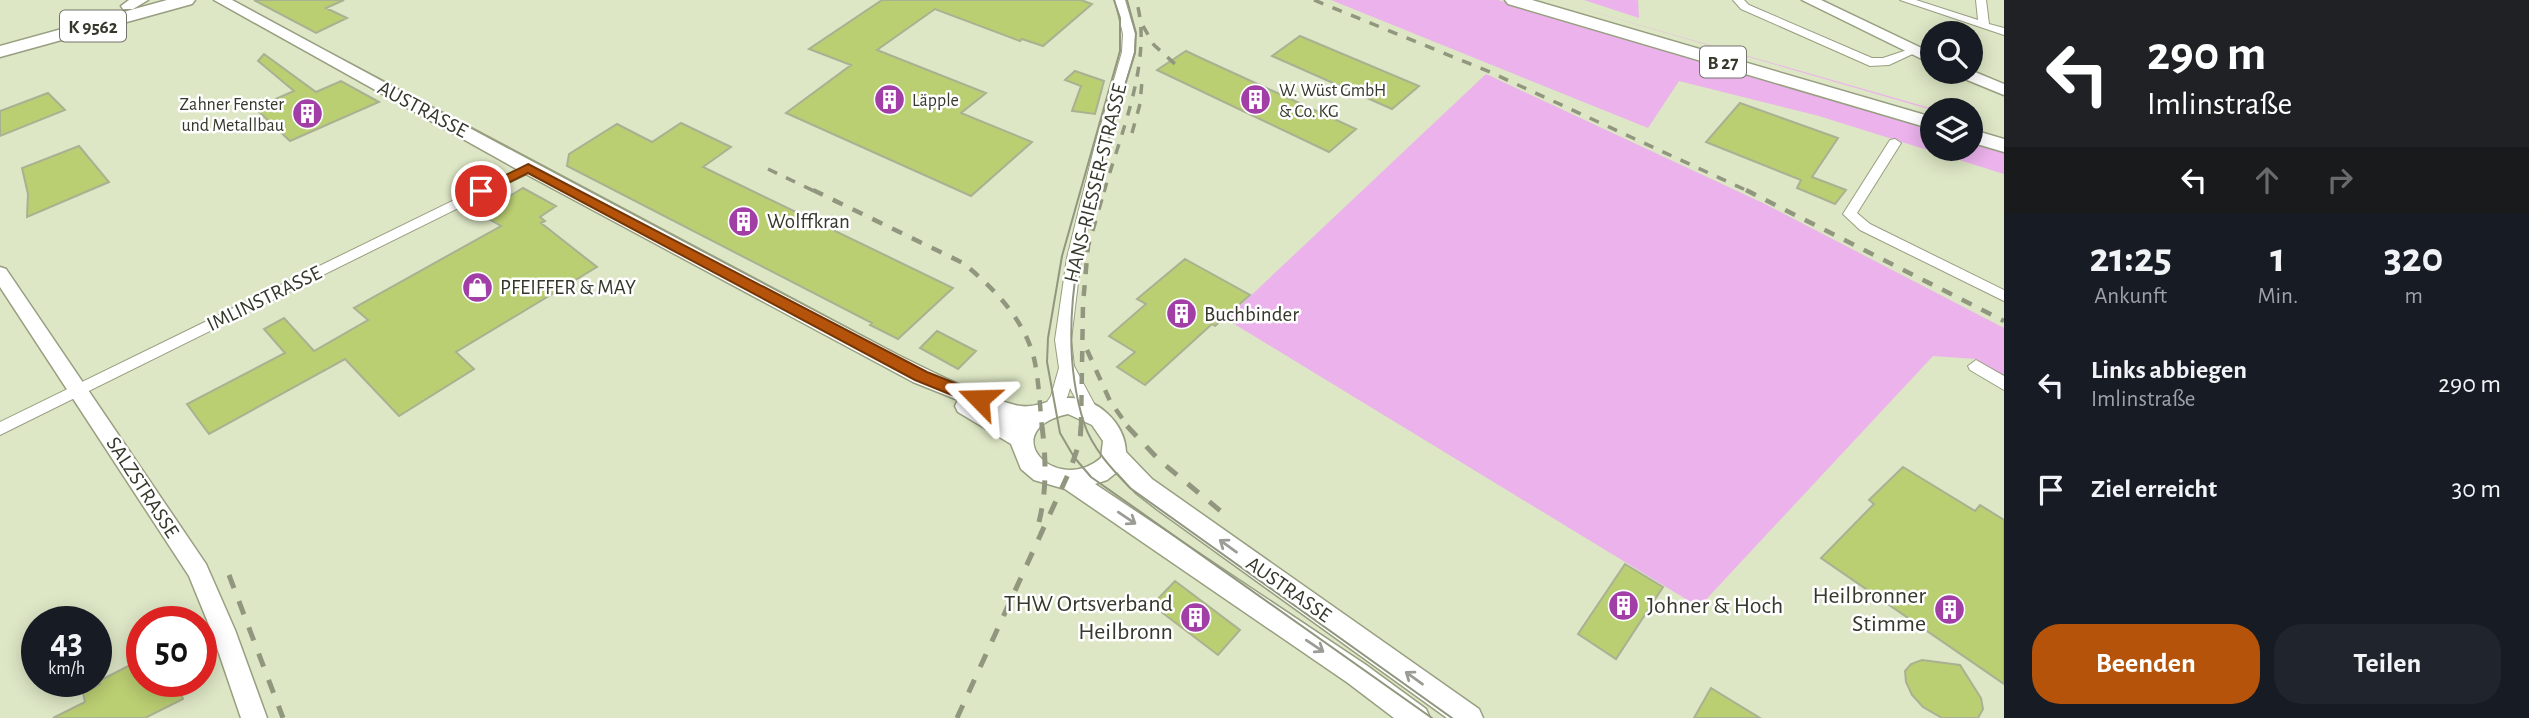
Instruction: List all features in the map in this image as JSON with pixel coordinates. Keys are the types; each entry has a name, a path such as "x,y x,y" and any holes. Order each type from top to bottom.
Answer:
{"main road":[{"name":"K 9562","path":"0,42 152,0"},
{"name":"K 9562","path":"0,52 186,0"},
{"name":"AUSTRASSE","path":"222,0 243,6 528,168 921,376 1020,439 1022,453 1031,467 1045,475 1070,480 1357,674 1416,718"},
{"name":"B 27","path":"1514,0 1920,119"},
{"name":"B 27","path":"1543,0 1920,110"},
{"path":"1809,0 1920,54"},
{"path":"1983,81 2004,90"},
{"path":"1983,129 2004,135"},
{"path":"1983,139 2004,146"},
{"name":"AUSTRASSE","path":"921,376 1012,413 1042,412 1068,406 1090,411 1110,428 1114,436 1114,454 1144,486 1469,718"},
{"path":"1020,439 1022,430 1042,412"},
{"path":"1070,480 1091,477 1108,464 1114,454"}],"street":[{"name":"HANS-RIESSER-STRASSE","path":"1042,412 1059,398 1067,368 1063,340 1074,258 1100,149 1128,52 1129,34 1120,0"},
{"path":"1738,0 1745,7 1870,62 1885,62 1913,51"},
{"path":"1905,0 2004,32"},
{"path":"1981,0 1984,26"},
{"path":"1895,143 1850,214 1865,227 2004,296"},
{"name":"IMLINSTRASSE","path":"0,429 528,168"},
{"name":"SALZSTRASSE","path":"0,273 198,570 223,629 254,718"},
{"path":"1976,366 2004,384"},
{"name":"HANS-RIESSER-STRASSE","path":"1067,368 1090,411"}],"shaded area":[{"path":"1331,0 1498,0 1920,125 1920,148 1819,116 1679,81 1648,128"},
{"path":"1552,0 1920,105 1920,107"},
{"path":"1584,0 1638,0 1639,18"},
{"path":"1486,74 1765,204 2004,328 2004,380 1976,359 1933,356 1699,607 1226,319"},
{"path":"1983,144 2004,151 2004,174 1963,161 1983,161"}],"building":[{"path":"254,0 344,0 326,8 347,18 316,33"},
{"name":"Läpple","path":"882,0 1081,0 1092,4 1043,46 1022,39 1020,41 935,9 877,50 986,93 961,113 1032,142 971,196 786,113 851,65 809,49"},
{"path":"1300,36 1419,86 1392,109 1272,56"},
{"name":"W. Wüst GmbH & Co. KG","path":"1186,51 1356,129 1329,152 1157,70"},
{"name":"Zahner Fenster und Metallbau","path":"264,54 316,92 341,81 379,102 290,141 255,108 294,91 258,61"},
{"path":"1075,71 1104,81 1095,114 1072,111 1081,86 1065,80"},
{"path":"48,93 65,110 0,136 0,111"},
{"path":"1740,103 1838,138 1812,177 1846,190 1835,204 1797,188 1801,180 1706,142"},
{"name":"Wolffkran","path":"681,123 731,147 703,167 953,288 898,339 870,325 872,323 567,166 569,154 617,124 652,142"},
{"path":"79,146 109,182 27,217 28,194 22,168"},
{"name":"PFEIFFER & MAY","path":"523,188 556,206 540,217 545,221 541,223 597,267 456,352 474,369 399,416 345,359 209,434 187,404 285,353 264,329 284,318 314,351 368,320 354,308 501,226 480,214"},
{"name":"Buchbinder","path":"1185,259 1250,295 1215,326 1212,324 1145,385 1117,367 1135,352 1109,336 1146,304 1137,299"},
{"path":"937,331 976,351 958,369 920,348"},
{"name":"Heilbronner Stimme","path":"1903,467 1975,511 1980,505 2004,520 2004,684 1821,558 1874,504 1869,500"},
{"name":"Johner & Hoch","path":"1625,564 1663,587 1616,659 1578,634"},
{"name":"THW Ortsverband Heilbronn","path":"1175,581 1240,630 1218,655 1152,605"},
{"path":"1922,660 1960,665 1981,698 1983,709 1978,718 1942,718 1923,707 1912,695 1906,682 1905,671 1911,664"},
{"path":"126,667 126,697 183,699 145,718 53,718 85,702 84,697 112,697 112,674"},
{"path":"1711,688 1760,718 1694,718"}],"tram line":[{"path":"1114,0 1120,18 1120,51 1062,256 1048,338 1047,362 1060,433 1074,457 1091,477 1432,718"},
{"path":"1127,0 1136,33 1135,53 1094,189 1074,284 1071,331 1074,378 1084,423 1092,441 1103,458 1130,488 1452,718"}],"railway":[{"path":"1104,192 1138,71 1141,46 1136,0"},
{"path":"1314,0 1490,72 1749,192"},
{"path":"1143,26 1154,45 1176,65"},
{"path":"1132,133 1140,104 1142,81"},
{"path":"768,169 816,192"},
{"path":"813,190 963,263 986,283 1008,307 1031,348 1038,379 1042,428"},
{"path":"1081,428 1083,304 1088,246 1104,190"},
{"path":"1749,192 2004,321"},
{"path":"1087,350 1110,401 1129,428"},
{"path":"1039,522 1045,474 1042,426"},
{"path":"957,718 1070,470 1080,441 1081,426"},
{"path":"1127,426 1159,460 1223,513"},
{"path":"229,575 283,718"}],"place":[{"name":"Läpple","path":"889,100"},
{"name":"W. Wüst GmbH & Co. KG","path":"1256,100"},
{"name":"Zahner Fenster und Metallbau","path":"307,114"},
{"name":"Wolffkran","path":"744,221"},
{"name":"PFEIFFER & MAY","path":"477,287"},
{"name":"Buchbinder","path":"1181,314"},
{"name":"Johner & Hoch","path":"1624,605"},
{"name":"Heilbronner Stimme","path":"1949,609"},
{"name":"THW Ortsverband Heilbronn","path":"1196,617"}],"route":[{"path":"481,191 528,168 921,376 979,399"}]}
